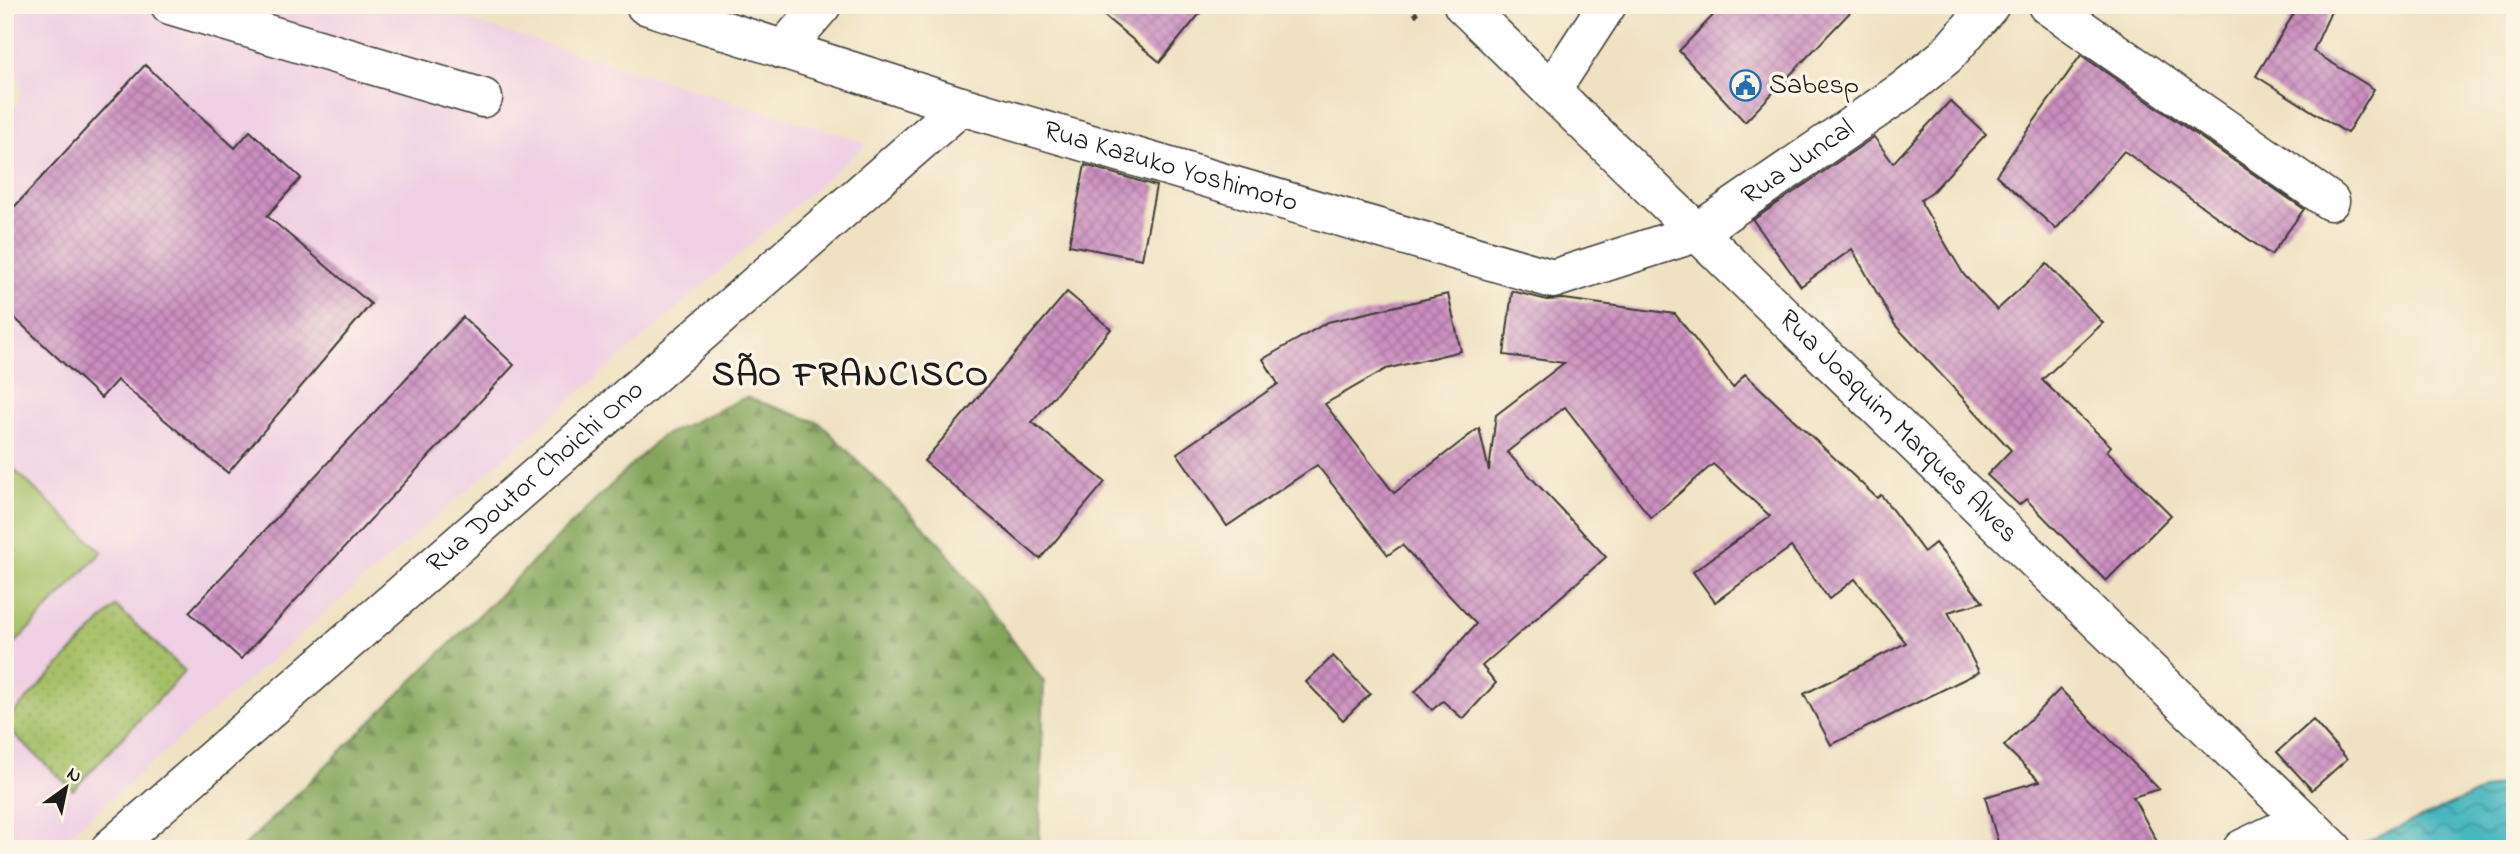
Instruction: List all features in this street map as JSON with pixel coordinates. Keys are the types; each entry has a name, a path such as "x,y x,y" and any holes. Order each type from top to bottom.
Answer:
{"street":[{"path":"170,5 483,98"},
{"name":"Rua Kazuko Yoshimoto","path":"645,5 961,106 1553,279 1696,233"},
{"path":"783,50 822,5"},
{"name":"Rua Joaquim Marques Alves","path":"1463,5 2333,849"},
{"path":"1551,91 1606,5"},
{"name":"Rua Juncal","path":"1696,233 1904,90 1946,56 1990,5"},
{"path":"2047,5 2330,201"},
{"name":"Rua Doutor Choichi Ono","path":"110,849 961,106"},
{"path":"2242,849 2303,820"}],"shaded area":[{"path":"5,5 419,5 868,143 53,849 5,849 5,124 19,101 21,89 5,35"}],"green space":[{"path":"746,397 820,423 939,542 1044,682 1039,849 241,849 660,437"},
{"path":"5,461 102,552 5,654"},
{"path":"116,606 185,671 73,790 5,726 5,722"}],"water":[{"path":"2515,776 2515,843 2502,849 2351,849"}],"building":[{"path":"1091,5 1207,5 1160,62"},
{"name":"Sabesp","path":"1723,5 1857,5 1745,122 1679,51"},
{"path":"2299,5 2334,5 2313,51 2374,89 2347,133 2256,76"},
{"path":"2081,55 2304,209 2271,255 2124,151 2056,229 1996,175"},
{"path":"145,65 235,148 250,131 301,178 267,216 371,304 228,473 117,380 101,398 5,309 5,217"},
{"path":"1950,101 1986,134 1933,191 1921,200 1922,204 1964,275 1997,310 2047,264 2103,323 2042,380 2111,446 2107,451 2171,515 2106,581 2026,499 2019,505 1987,475 2011,450 1895,325 1852,249 1801,286 1753,220 1874,137 1893,163"},
{"path":"1085,165 1156,186 1142,259 1069,245"},
{"path":"1512,291 1547,300 1564,299 1675,314 1733,388 1745,374 1877,498 1881,495 1924,552 1935,543 1983,602 1948,612 1979,672 1831,745 1804,694 1906,643 1855,579 1829,599 1791,547 1715,602 1693,572 1770,516 1713,464 1651,518 1565,407 1507,452 1606,557 1482,666 1496,683 1463,719 1443,701 1432,710 1415,692 1476,624 1402,545 1388,555 1317,465 1227,526 1177,453 1278,384 1263,359 1328,322 1448,294 1461,351 1386,369 1325,404 1394,493 1479,428 1489,471 1496,415 1564,363 1504,355"},
{"path":"1067,292 1111,329 1032,422 1105,482 1040,559 924,461"},
{"path":"463,317 514,365 241,659 189,612"},
{"path":"1333,656 1370,694 1343,720 1306,682"},
{"path":"2060,689 2159,789 2133,797 2161,849 2000,849 1985,797 2040,781 2004,746"},
{"path":"2313,720 2347,759 2312,790 2277,752"}],"place":[{"name":"Sabesp","path":"1746,86"}],"district":[{"name":"SÃO FRANCISCO","path":"851,376"}]}
